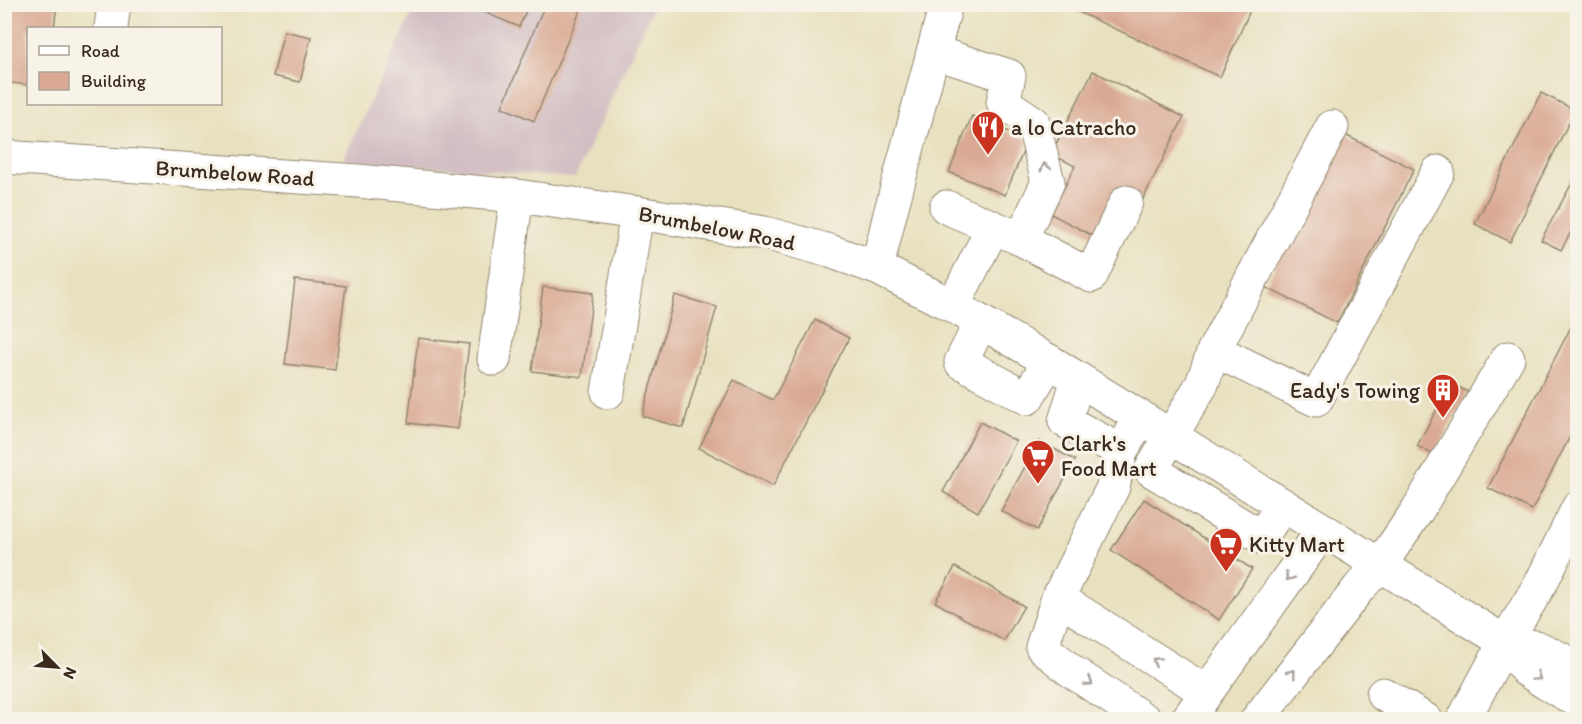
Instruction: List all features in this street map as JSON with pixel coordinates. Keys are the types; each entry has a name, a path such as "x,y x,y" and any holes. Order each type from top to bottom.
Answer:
{"street":[{"path":"111,27 114,4"},
{"path":"877,268 946,4"},
{"path":"933,52 1009,76 1003,102 1033,122 1048,182 953,306"},
{"path":"1113,487 1151,470 1202,384 1214,350 1332,127"},
{"name":"Brumbelow Road","path":"4,157 358,181 517,196 765,232 830,251 877,268 953,306 1049,361 1505,642 1526,670 1578,700"},
{"path":"1214,350 1316,400 1437,172"},
{"path":"494,359 517,196"},
{"path":"946,207 1007,233 1091,276 1126,202"},
{"path":"608,392 637,213"},
{"path":"981,322 961,362 1027,398 1049,361"},
{"path":"1257,720 1359,588 1380,565 1417,511 1508,358"},
{"path":"1078,379 1065,421 1121,452"},
{"path":"1141,417 1121,452 1113,487 1058,598 1042,647 1070,670 1145,720"},
{"path":"1151,470 1261,537 1283,505"},
{"path":"1463,720 1505,642 1541,583 1578,508"},
{"path":"1187,720 1323,530"},
{"path":"1058,598 1206,692"},
{"name":"Brumbelow Road","path":"1505,642 1536,647 1578,667"},
{"path":"1383,694 1426,720"}],"shaded area":[{"path":"416,5 654,5 575,178 343,160"}],"building":[{"path":"4,4 57,4 54,27 27,27 27,85 4,82"},
{"path":"465,4 529,4 519,27"},
{"path":"545,4 583,4 534,121 502,107"},
{"path":"1066,4 1253,4 1220,77 1065,6"},
{"path":"284,31 311,37 300,82 273,76"},
{"path":"1093,71 1184,117 1143,199 1118,187 1093,236 1051,214 1075,166 1051,154"},
{"path":"1541,93 1575,110 1510,242 1475,224"},
{"name":"a lo Catracho","path":"972,116 1028,140 1005,195 949,172"},
{"path":"1341,133 1414,169 1337,323 1265,287"},
{"path":"1578,172 1578,219 1561,250 1541,240"},
{"path":"295,280 346,286 335,370 285,364"},
{"path":"543,287 593,293 582,377 532,371"},
{"path":"675,295 717,307 683,428 642,416"},
{"path":"815,320 849,338 773,486 699,448 734,380 773,400"},
{"path":"1572,325 1578,328 1578,421 1532,510 1488,488"},
{"path":"418,338 469,344 458,429 408,423"},
{"name":"Eady's Towing","path":"1451,383 1468,392 1434,455 1417,446"},
{"path":"980,422 1016,441 978,512 943,492"},
{"name":"Clark's Food Mart","path":"1039,441 1075,460 1037,530 1001,511"},
{"path":"1144,499 1252,569 1219,620 1111,550"},
{"path":"955,567 1024,606 1004,641 935,602"}],"place":[{"name":"a lo Catracho","path":"988,156"},
{"name":"Eady's Towing","path":"1443,419"},
{"name":"Clark's Food Mart","path":"1038,485"},
{"name":"Kitty Mart","path":"1226,573"}]}
